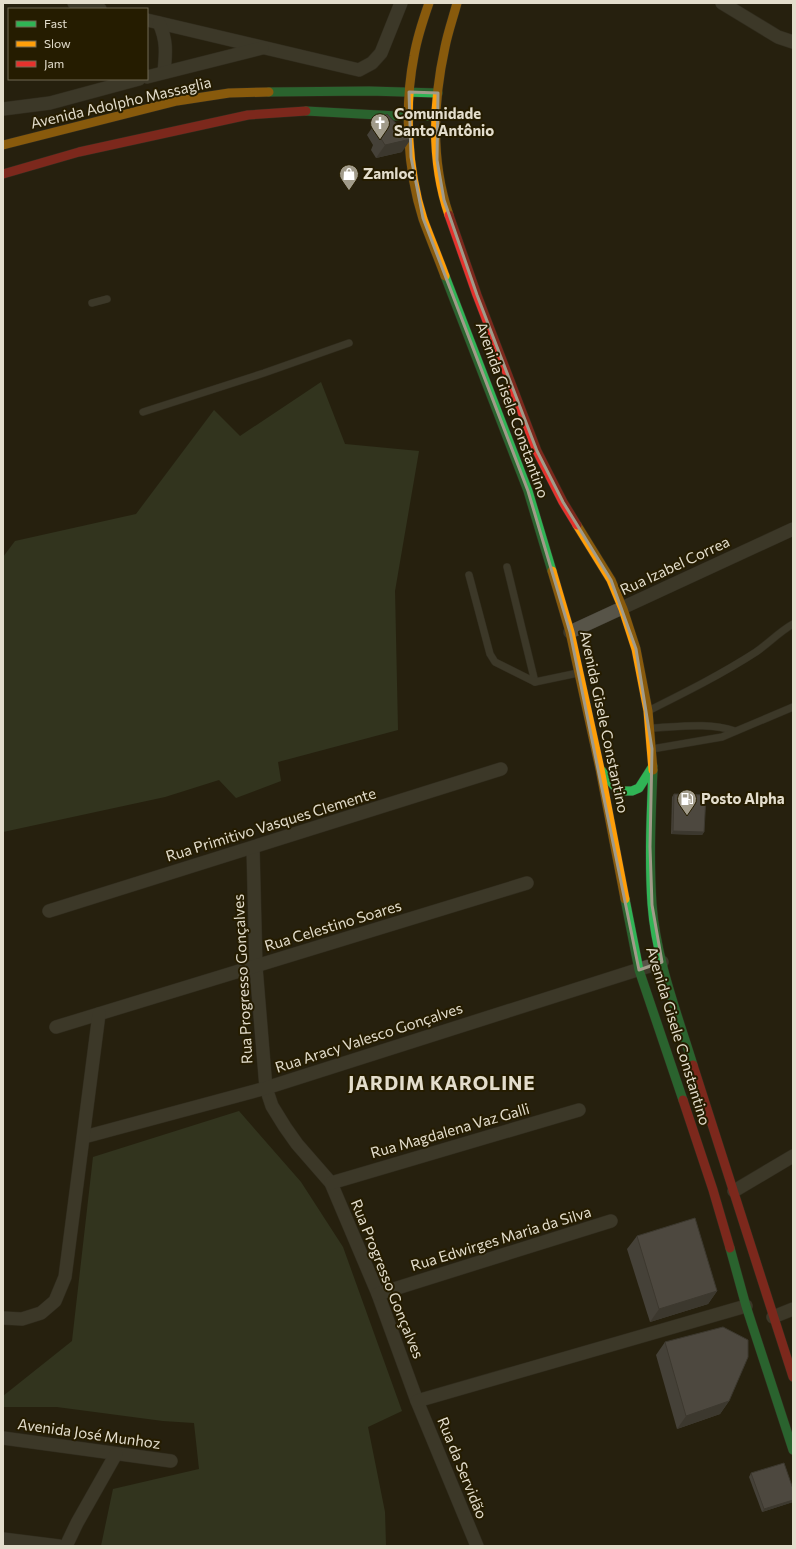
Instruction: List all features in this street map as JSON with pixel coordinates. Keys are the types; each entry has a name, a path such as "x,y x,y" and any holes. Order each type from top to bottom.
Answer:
{"main road":[{"name":"Avenida Gisele Constantino","path":"429,3 423,16 414,48 407,116 410,157 416,193 424,218 528,491 570,632 600,769 639,970 713,1190 746,1306 790,1431 793,1450"},
{"name":"Avenida Gisele Constantino","path":"457,3 445,47 436,116 437,160 444,200 477,295 537,451 563,502 611,580 623,609 636,649 648,711 652,749 650,847 652,905 662,962 669,989 793,1377"},
{"path":"402,69 414,48"},
{"path":"369,91 383,87 393,81"},
{"name":"Avenida Adolpho Massaglia","path":"3,145 177,102 229,93 369,91 438,93"},
{"path":"3,174 79,152 248,115 307,111 436,116"},
{"path":"600,769 617,789 622,791 634,791 640,787 652,766"}],"street":[{"path":"74,3 96,8"},
{"path":"153,21 359,70 372,63 381,53 401,3"},
{"path":"722,3 778,37 793,42"},
{"path":"153,21 164,34 166,45 164,72"},
{"path":"148,77 265,47"},
{"path":"3,109 50,104 135,80"},
{"name":"Rua Izabel Correa","path":"570,632 623,609 793,529"},
{"name":"Rua Primitivo Vasques Clemente","path":"49,911 502,769"},
{"name":"Rua Progresso Gonçalves","path":"253,848 256,967 266,1088 272,1106 285,1127 297,1144 331,1183 378,1294 417,1401"},
{"name":"Rua Celestino Soares","path":"56,1027 527,883"},
{"name":"Rua Aracy Valesco Gonçalves","path":"84,1137 266,1088 662,962"},
{"path":"3,1318 22,1319 41,1313 55,1301 65,1278 99,1014"},
{"name":"Rua Magdalena Vaz Galli","path":"331,1183 579,1110"},
{"path":"734,1191 793,1156"},
{"name":"Rua Edwirges Maria da Silva","path":"378,1294 611,1221"},
{"path":"417,1401 746,1306"},
{"path":"773,1317 793,1309"},
{"name":"Rua da Servidão","path":"417,1401 477,1546"},
{"name":"Avenida José Munhoz","path":"3,1438 171,1461"},
{"path":"66,1546 77,1523 116,1454"},
{"path":"3,1539 59,1546"}],"lane":[{"path":"92,303 107,299"},
{"path":"143,412 264,373 349,343"},
{"path":"507,567 535,682"},
{"path":"469,575 490,654 495,662 535,682 579,673"},
{"path":"648,711 704,682 757,651 780,632 793,624"},
{"path":"652,749 722,737 793,707"},
{"path":"650,728 698,726 721,727 735,731"}],"highlighted area":[{"path":"409,92 438,93 437,160 444,200 477,295 537,451 563,502 611,580 636,649 652,749 650,847 652,905 662,962 639,970 570,632 528,491 423,218 411,157"}],"green space":[{"path":"321,382 345,444 419,451 395,591 398,730 278,762 281,781 236,798 219,780 165,797 3,832 3,557 15,541 136,514 214,410 240,436"},
{"path":"239,1111 301,1182 343,1247 402,1411 368,1427 385,1512 386,1546 101,1546 113,1489 199,1469 194,1423 163,1421 57,1407 3,1407 3,1396 72,1341 93,1157"}],"building":[{"path":"387,114 411,139 385,145 380,137 382,132 376,122"},
{"name":"Posto Alpha","path":"674,794 706,795 704,832 673,831"},
{"path":"695,1218 717,1291 659,1309 637,1236"},
{"path":"723,1327 748,1340 748,1357 729,1401 686,1416 665,1342"},
{"path":"784,1463 793,1489 793,1500 764,1509 751,1473"}],"traffic: fast":[{"path":"269,92 369,91 438,93"},
{"path":"306,111 397,116 436,116"},
{"path":"445,276 528,491 552,571"},
{"path":"601,770 615,787 622,791 632,791 639,788 653,766"},
{"path":"653,770 650,854 654,925 668,986 693,1065"},
{"path":"625,899 639,970 683,1100"},
{"path":"730,1248 746,1306 793,1450"}],"traffic: slow":[{"path":"429,3 422,22 411,76 408,117 410,159 413,180 423,219 445,276"},
{"path":"449,215 439,174 436,110 445,47 457,3"},
{"path":"3,145 177,101 229,93 269,92"},
{"path":"577,525 611,580 623,609 636,649 648,711 653,770"},
{"path":"552,571 570,632 600,769 625,899"}],"traffic: jam":[{"path":"3,174 79,152 248,115 306,111"},
{"path":"449,215 477,295 537,451 563,502 577,525"},
{"path":"693,1065 793,1377"},
{"path":"683,1100 713,1190 730,1248"}],"place":[{"name":"Comunidade Santo Antônio","path":"380,140"},
{"name":"Zamloc","path":"349,191"},
{"name":"Posto Alpha","path":"687,816"}],"district":[{"name":"JARDIM KAROLINE","path":"442,1083"}]}
